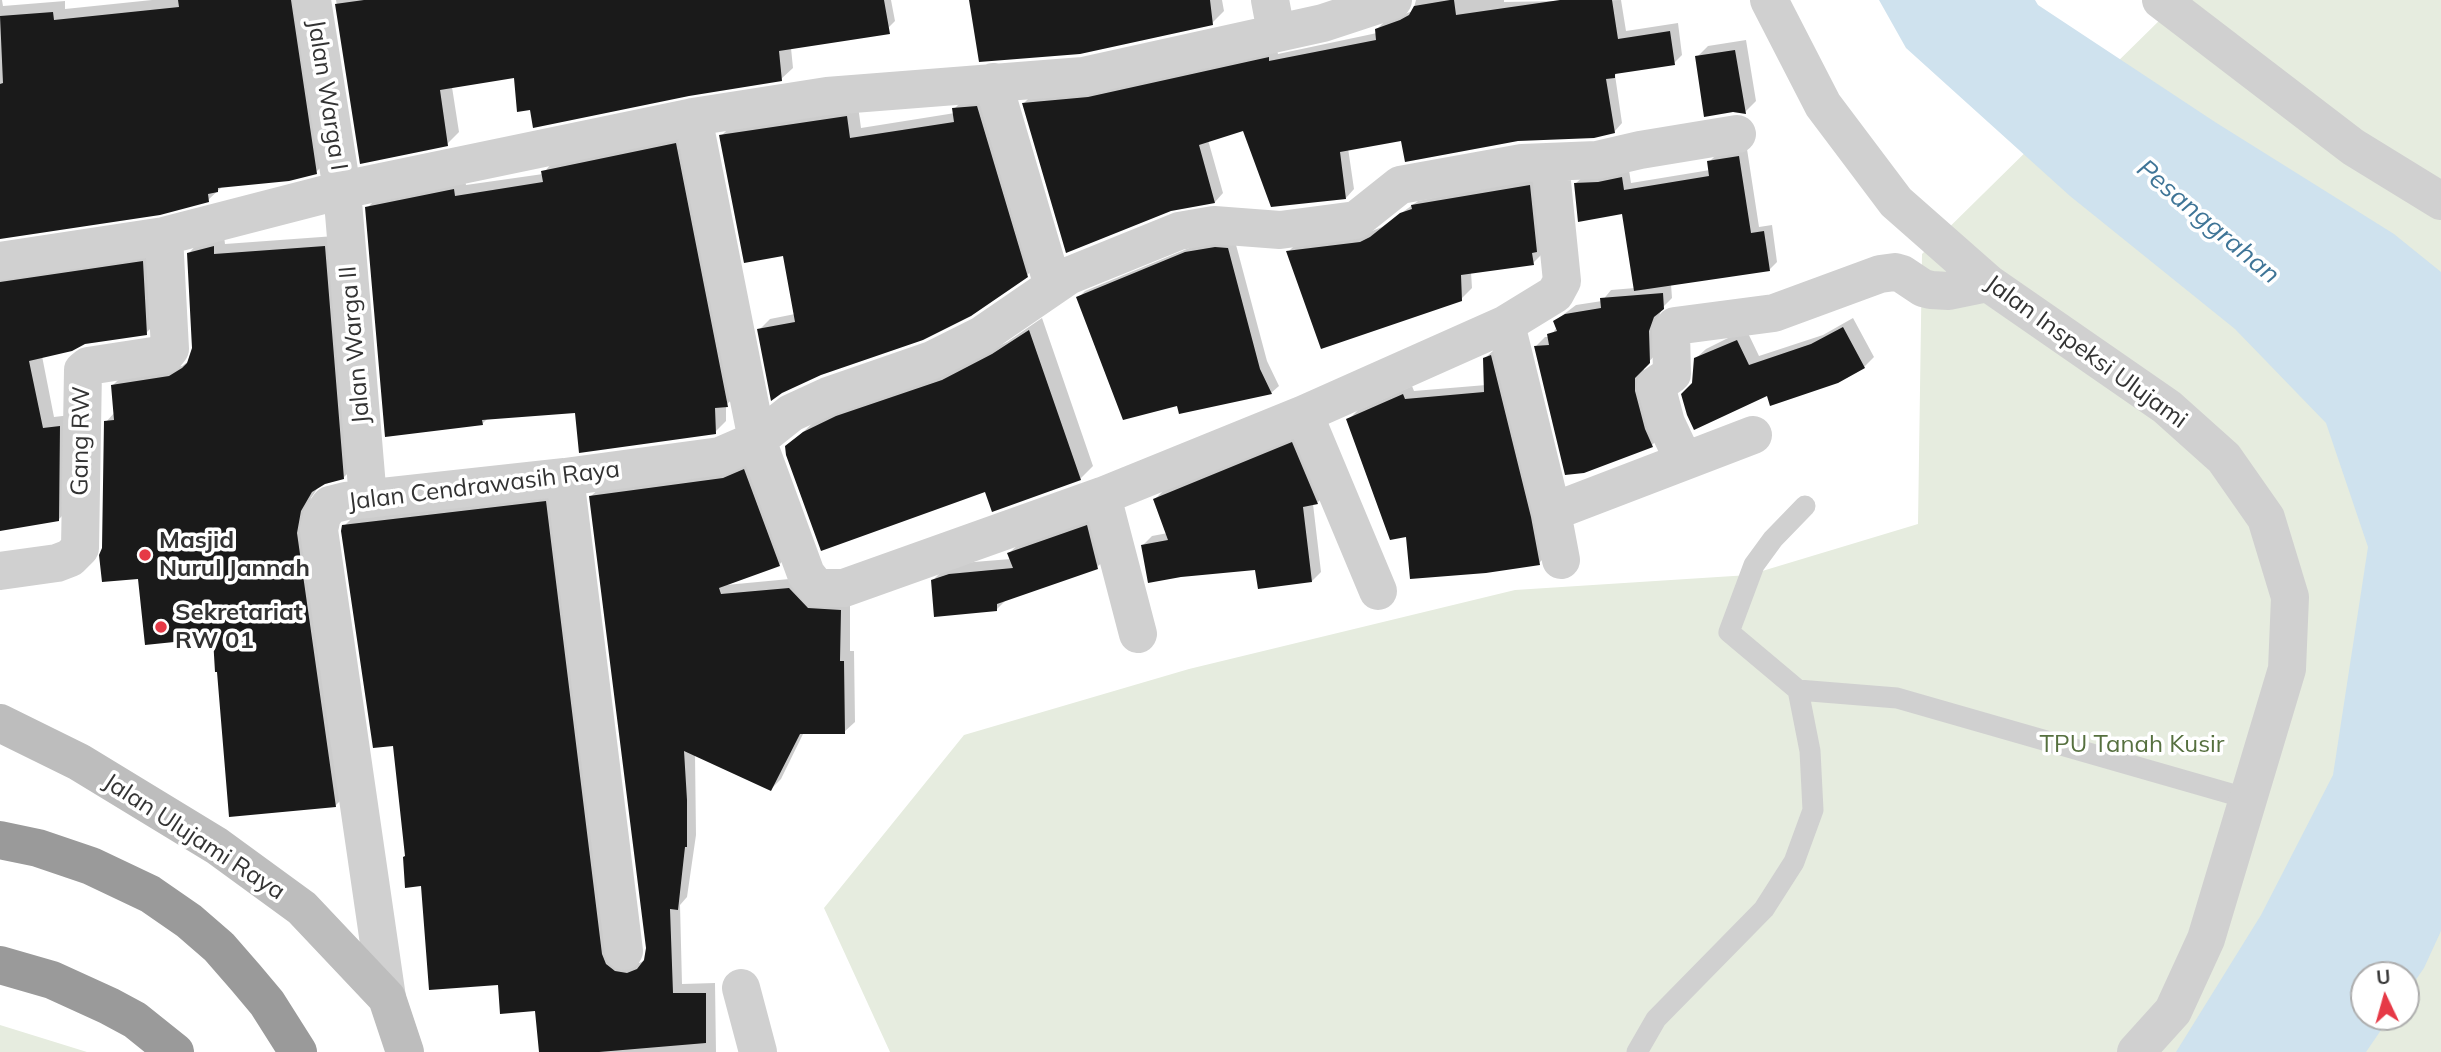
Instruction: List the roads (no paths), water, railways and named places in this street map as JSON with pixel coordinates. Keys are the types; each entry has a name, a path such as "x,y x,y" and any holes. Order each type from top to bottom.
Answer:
{"highway":[{"path":"0,840 38,848 91,866 150,894 189,921 219,947 267,1003 298,1052"},
{"path":"0,965 51,980 109,1006 135,1020 175,1052"}],"street":[{"name":"Jalan Warga I","path":"313,0 342,190"},
{"path":"0,261 164,236 342,190 693,117 827,96 1083,76 1228,46 1273,16 1323,23 1393,0"},
{"name":"Jalan Inspeksi Ulujami","path":"1769,0 1823,105 1896,202 1988,283 2167,407 2224,458 2266,518 2290,597 2287,669 2206,939 2173,1011 2136,1052"},
{"path":"2161,0 2353,147 2441,201"},
{"path":"993,82 1053,286"},
{"path":"693,117 757,440 806,574 817,587 844,588 1102,496 1304,414 1506,324 1555,294 1562,281 1550,162"},
{"name":"Jalan Cendrawasih Raya","path":"387,998 320,530 322,516 330,505 720,456 757,440 791,413 828,396 932,359 982,335 1068,276 1179,231 1214,225 1280,230 1356,220 1400,185 1522,163 1597,160 1737,134"},
{"name":"Jalan Warga II","path":"342,190 368,499"},
{"name":"Gang RW","path":"0,571 57,563 70,558 80,548 83,370 88,366 166,354 170,349 164,236"},
{"path":"1684,461 1666,423 1656,385 1672,374 1672,327 1774,313 1888,273 1902,274 1923,288 1931,290 1949,291 1988,283"},
{"path":"1506,324 1552,512 1561,560"},
{"path":"1304,414 1378,591"},
{"path":"1552,512 1753,435"},
{"path":"565,477 624,951"},
{"path":"1102,496 1138,634"},
{"name":"Jalan Ulujami Raya","path":"0,723 79,762 217,846 302,908 387,998 405,1052"},
{"path":"741,988 758,1052"}],"lane":[{"path":"1805,506 1773,538 1754,565 1729,632 1798,690 1897,698 2249,799"},
{"path":"1637,1052 1656,1019 1764,908 1794,862 1813,810 1810,751 1798,690"}],"water":[{"name":"Pesanggrahan","path":"1879,0 2035,0 2038,5 2215,122 2394,234 2441,272 2441,931 2420,974 2420,961 2350,961 2350,1031 2380,1031 2366,1052 2176,1052 2261,915 2333,775 2368,547 2326,423 2235,329 2070,196 1906,48"}],"place":[{"name":"Masjid Nurul Jannah","path":"145,555"},
{"name":"Sekretariat RW 01","path":"161,627"}],"park label":[{"name":"TPU Tanah Kusir","path":"2132,745"}]}
